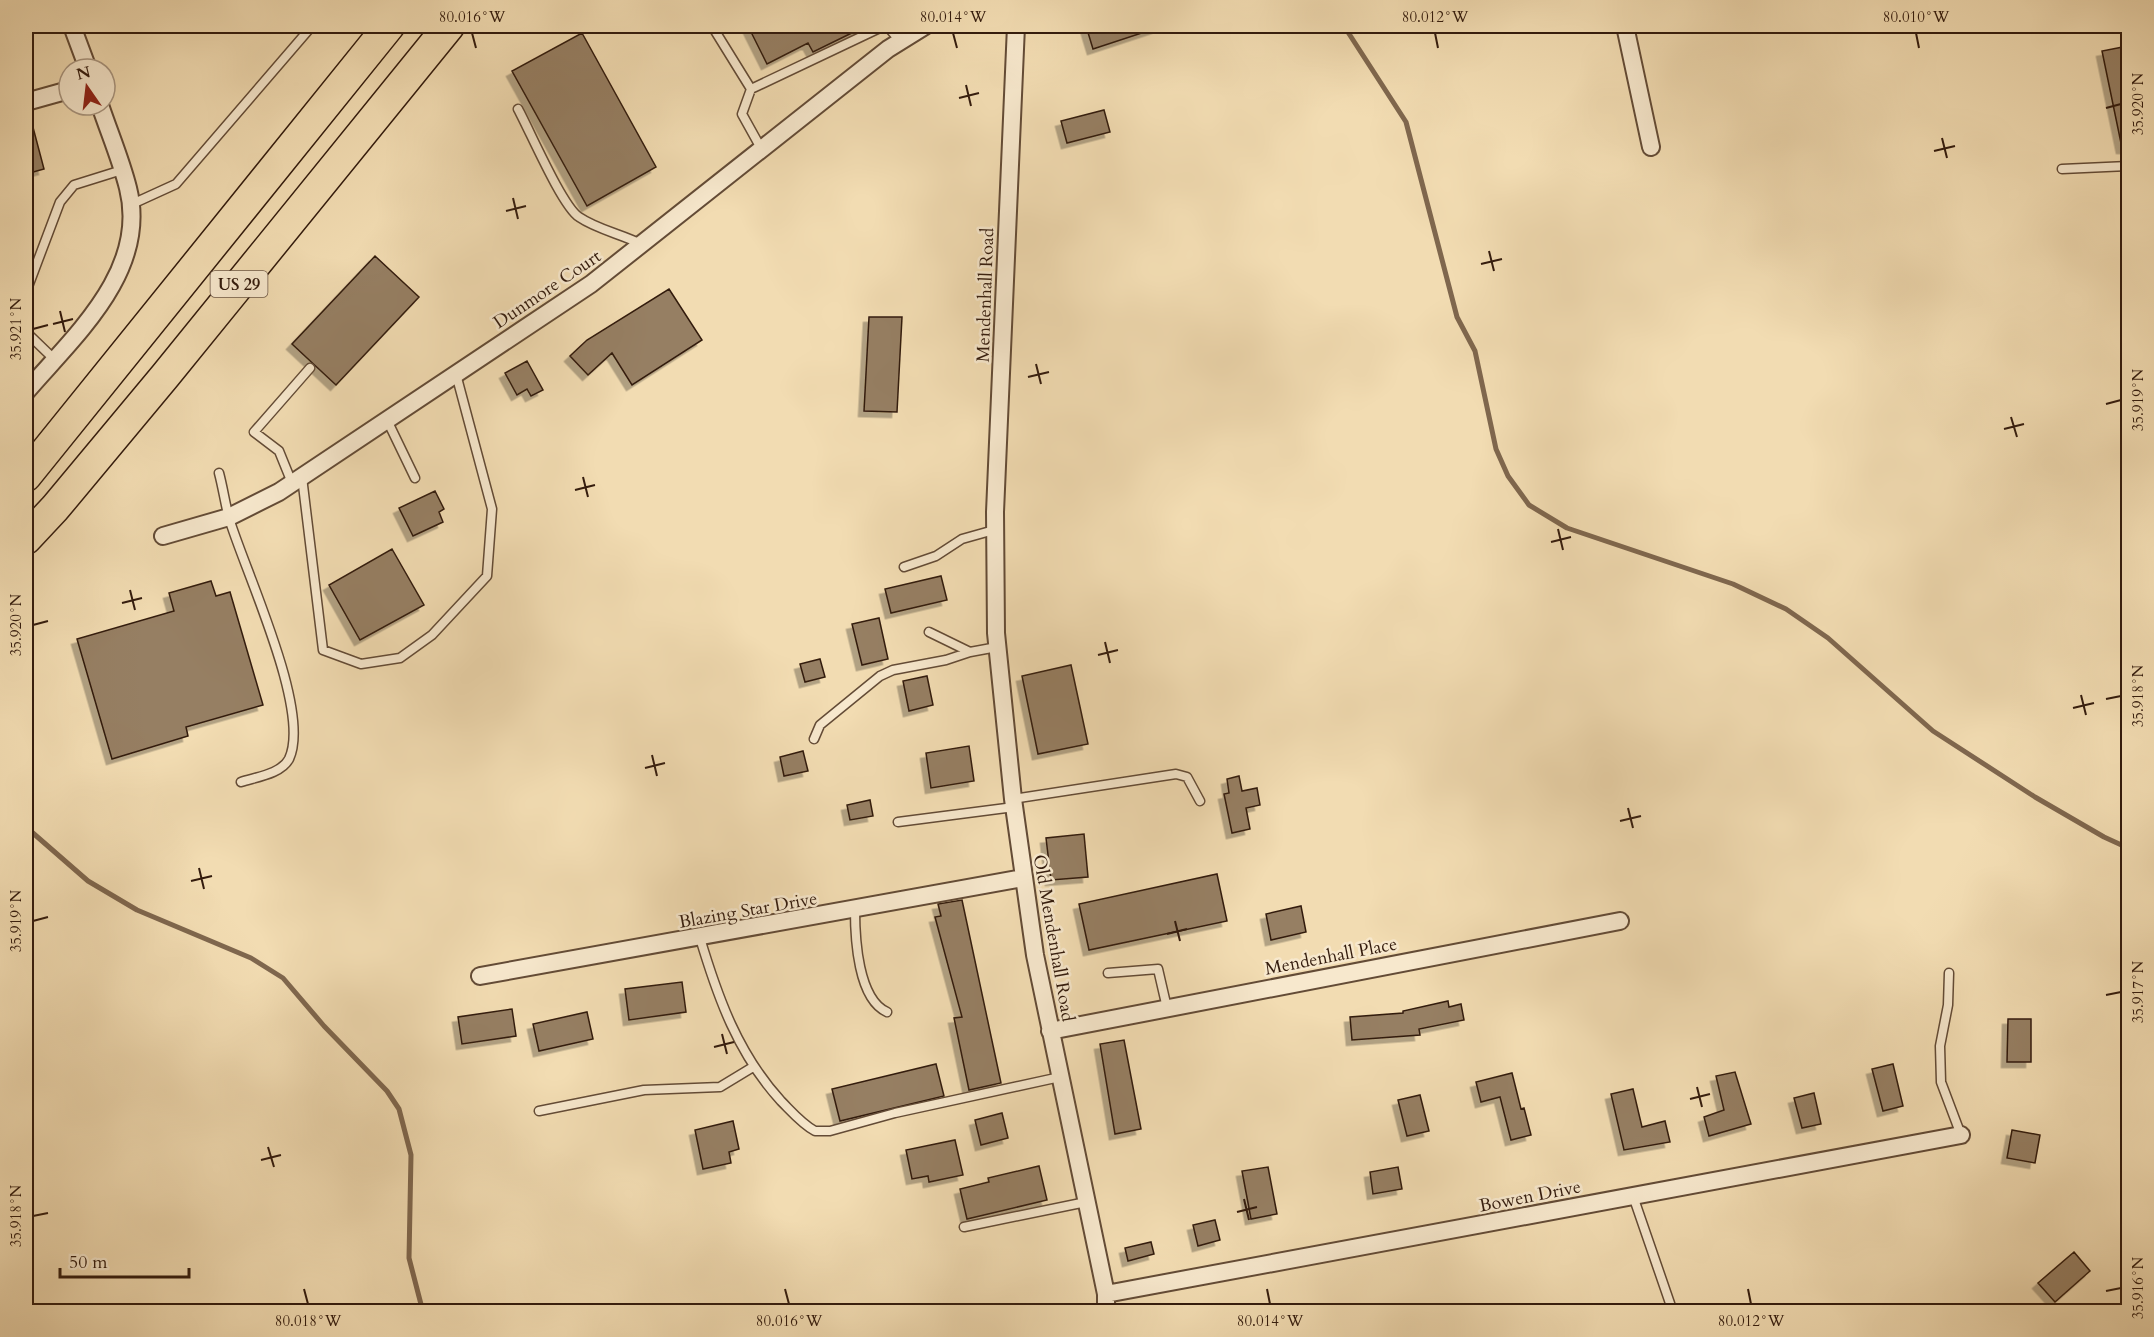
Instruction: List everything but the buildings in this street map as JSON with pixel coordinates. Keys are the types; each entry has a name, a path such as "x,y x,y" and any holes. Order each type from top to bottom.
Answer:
{"highway":[{"name":"US 29","path":"26,476 389,26"},
{"name":"US 29","path":"26,539 55,508 165,376 449,26"}],"street":[{"path":"72,26 84,57"},
{"name":"Dunmore Court","path":"163,536 229,517 297,480 591,284 900,41 925,26"},
{"name":"Mendenhall Road","path":"993,567 1016,26"},
{"path":"1625,26 1650,147"},
{"path":"26,102 57,93"},
{"path":"26,392 100,306 116,279 129,240 129,189 104,117"},
{"name":"Old Mendenhall Road","path":"993,567 997,647 1023,878 1050,1031 1106,1294 1106,1311"},
{"name":"Blazing Star Drive","path":"480,976 1023,878"},
{"name":"Mendenhall Place","path":"1050,1031 1620,921"},
{"name":"Bowen Drive","path":"1106,1294 1961,1136"}],"lane":[{"path":"130,205 176,184 312,26"},
{"path":"712,26 751,89"},
{"path":"763,150 742,114 751,89 886,26 900,41"},
{"path":"518,109 571,210 591,224 621,234 643,245"},
{"path":"2062,169 2128,166"},
{"path":"26,292 60,202 74,185 122,170"},
{"path":"26,332 54,359"},
{"path":"310,368 254,432 279,451 297,480 322,650 361,664 400,658 432,635 487,576 492,509 456,374"},
{"path":"387,420 415,478"},
{"path":"219,473 229,517 271,629 291,709 293,746 288,760 278,771 241,782"},
{"path":"904,567 936,556 962,539 994,530"},
{"path":"929,632 970,652"},
{"path":"814,739 820,725 880,676 893,669 946,660 970,652 997,647"},
{"path":"898,822 1176,774 1187,777 1200,801"},
{"path":"855,910 857,947 867,992 876,1007 887,1012"},
{"path":"700,938 735,1037 753,1067 808,1128 821,1132 895,1113 1060,1077"},
{"path":"1108,973 1158,969 1167,1008"},
{"path":"1949,973 1948,1005 1940,1046 1941,1082 1961,1136"},
{"path":"538,1110 644,1090 720,1087 753,1067"},
{"path":"1634,1196 1673,1311"},
{"path":"964,1227 1086,1202"}],"waterway":[{"path":"1344,26 1406,122 1457,317 1475,351 1496,449 1508,476 1529,505 1567,528 1733,584 1786,609 1828,638 1933,731 2035,797 2104,837 2128,848"},
{"path":"26,827 88,881 137,910 251,958 283,978 324,1026 387,1091 399,1109 411,1155 409,1258 423,1312"}]}
